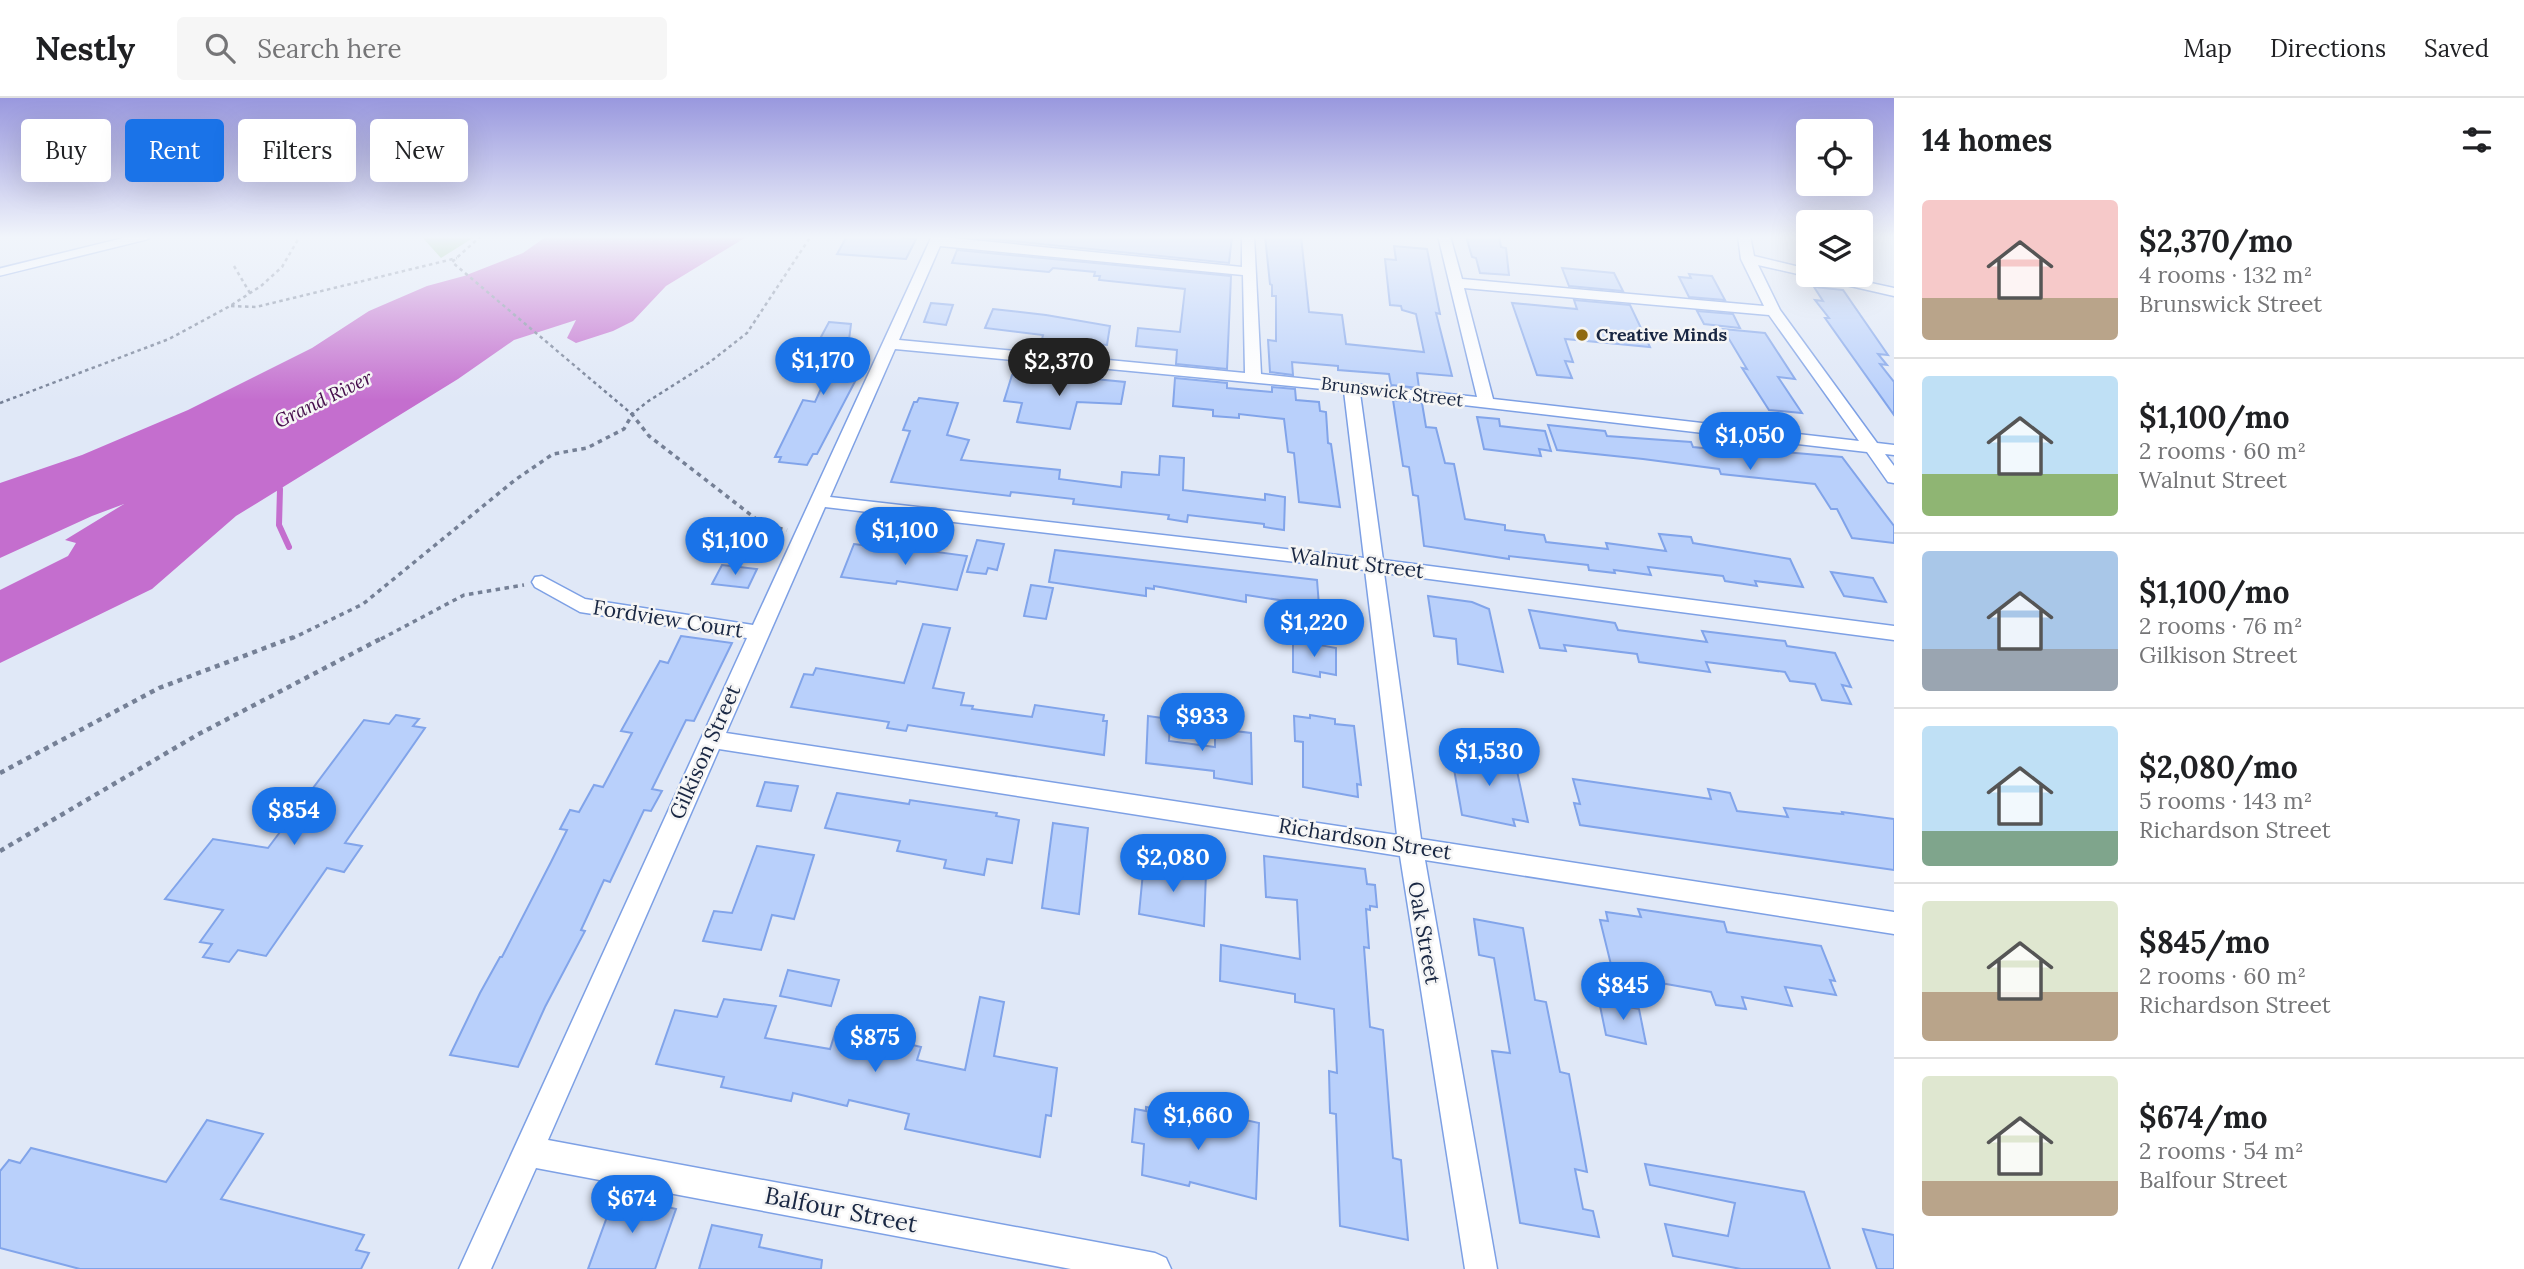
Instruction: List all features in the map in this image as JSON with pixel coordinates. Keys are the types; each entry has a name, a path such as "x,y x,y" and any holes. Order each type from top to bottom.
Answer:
{"street":[{"name":"Gilkison Street","path":"475,1269 914,291"},
{"path":"1251,291 1253,377"},
{"path":"1460,291 1486,403"},
{"path":"1544,291 1773,311"},
{"path":"1763,291 1773,311 1894,478"},
{"name":"Brunswick Street","path":"890,344 1351,387 1894,450"},
{"name":"Oak Street","path":"1351,387 1410,846 1481,1269"},
{"name":"Walnut Street","path":"820,501 1374,565 1894,633"},
{"name":"Fordview Court","path":"542,582 580,606 759,633"},
{"name":"Richardson Street","path":"711,739 1894,923"},
{"name":"Balfour Street","path":"526,1152 1155,1269"}],"path":[{"path":"0,403 169,339 253,291"},
{"path":"230,306 256,307 323,291"},
{"path":"487,291 612,396 632,414 649,436 764,525"},
{"path":"0,773 159,688 277,645 363,604 515,480 553,454 587,448 624,429 632,414 710,362 747,333 775,291"},
{"path":"0,851 197,735 464,595 542,582"}],"water":[{"name":"Grand River","path":"416,291 662,291 633,321 613,331 576,343 567,338 576,320 514,340 458,379 236,516 152,589 0,663 0,590 68,556 76,543 65,540 124,504 0,558 0,483 82,455 188,410 312,348 369,311"}],"building":[{"path":"1185,291 1230,291 1227,369 1176,364 1177,350 1136,346 1138,328 1180,332"},
{"path":"1272,291 1307,291 1309,312 1342,315 1346,344 1424,352 1416,314 1402,310 1401,306 1390,305 1388,291 1435,291 1440,314 1436,313 1452,376 1417,373 1419,388 1391,385 1389,374 1338,370 1338,366 1292,362 1293,375 1270,372 1268,340 1276,341 1276,296 1272,296"},
{"path":"1686,291 1720,291 1725,300 1689,297"},
{"path":"1816,291 1843,291 1888,355 1878,354 1887,365 1880,364 1894,382 1894,415 1825,318 1829,318 1815,300 1823,301"},
{"path":"1574,300 1630,305 1650,347 1565,339 1573,362 1565,361 1572,378 1537,375 1512,303 1577,309"},
{"path":"931,303 953,305 946,325 924,322"},
{"path":"993,309 1110,326 1107,345 1042,339 1043,335 985,328"},
{"path":"1697,311 1733,314 1740,328 1704,324"},
{"path":"829,322 851,324 848,348 865,350 855,371 860,372 817,454 813,454 807,465 779,462 781,457 775,457 803,400 815,402 834,360 818,359 822,350 814,350"},
{"path":"1723,329 1765,333 1795,379 1778,377 1802,413 1769,410 1742,368 1747,369"},
{"path":"1012,375 1125,382 1121,404 1077,402 1070,429 1017,422 1022,403 1004,401"},
{"path":"1175,378 1227,383 1227,388 1272,392 1272,387 1295,389 1296,400 1319,402 1320,411 1326,412 1328,443 1331,444 1340,507 1299,502 1294,453 1288,452 1284,419 1239,414 1239,418 1213,416 1213,410 1173,406"},
{"path":"919,398 958,403 947,435 969,440 961,460 1060,470 1059,479 1121,487 1122,472 1159,475 1160,456 1184,458 1183,490 1265,500 1265,494 1285,497 1284,530 1264,527 1264,524 1188,515 1187,522 1168,519 1169,515 1073,504 1074,499 1011,492 1010,496 891,482 910,431 903,430 914,402"},
{"path":"1393,400 1422,403 1426,427 1436,428 1445,463 1454,464 1465,519 1505,525 1505,530 1544,535 1546,542 1608,549 1606,543 1666,551 1659,534 1691,537 1693,543 1790,559 1803,587 1755,581 1757,586 1725,581 1723,576 1648,567 1651,575 1614,570 1615,573 1589,570 1588,565 1509,556 1509,559 1424,546 1418,496 1413,495 1409,467 1403,466"},
{"path":"1477,417 1499,419 1500,426 1545,431 1551,451 1539,449 1541,456 1484,449"},
{"path":"1548,425 1605,431 1607,436 1691,442 1693,447 1842,457 1894,526 1894,543 1852,538 1837,509 1831,509 1815,484 1721,474 1719,469 1557,450"},
{"path":"977,540 1004,544 997,570 988,568 986,574 967,572"},
{"path":"854,544 967,556 957,590 897,581 896,584 841,577"},
{"path":"1055,550 1317,580 1319,606 1246,595 1246,602 1154,586 1154,589 1146,588 1146,596 1049,582"},
{"path":"722,565 757,569 748,588 712,584"},
{"path":"1831,572 1873,578 1886,602 1844,596"},
{"path":"1031,585 1053,588 1046,619 1024,616"},
{"path":"1428,596 1472,602 1489,609 1503,672 1458,664 1456,639 1434,636"},
{"path":"1529,610 1615,623 1618,630 1707,642 1702,631 1785,641 1787,646 1835,653 1851,687 1842,685 1851,704 1822,700 1815,684 1790,681 1785,672 1706,662 1710,672 1639,662 1637,654 1564,645 1566,651 1540,648"},
{"path":"923,624 950,628 933,688 964,693 961,705 973,706 972,709 1032,717 1035,705 1104,715 1103,721 1107,721 1104,755 908,725 906,731 887,728 889,722 791,707 804,674 813,675 816,668 904,683"},
{"path":"681,636 732,643 694,721 686,720 652,789 662,791 651,811 644,810 610,882 604,880 581,930 585,931 545,1007 518,1067 450,1055 567,830 560,829 570,810 579,812 594,785 603,787 632,733 621,731 660,661 668,663"},
{"path":"1293,640 1336,648 1336,675 1320,672 1320,677 1293,672"},
{"path":"396,715 419,719 413,726 425,728 345,843 362,846 344,872 327,868 266,956 238,950 229,962 203,957 212,944 200,942 223,910 165,899 213,839 268,848 364,720 389,724"},
{"path":"1310,715 1335,719 1335,724 1354,726 1361,785 1357,784 1358,797 1303,787 1303,742 1295,741 1294,716 1310,718"},
{"path":"1148,716 1170,719 1169,741 1215,747 1215,735 1226,737 1226,730 1251,733 1252,784 1214,778 1214,771 1146,763"},
{"path":"1451,752 1514,757 1528,822 1513,819 1515,826 1462,815"},
{"path":"1573,779 1711,799 1708,789 1730,793 1737,811 1788,817 1784,808 1894,819 1894,870 1580,825 1574,803 1580,804"},
{"path":"765,782 798,786 791,811 757,806"},
{"path":"837,793 909,804 910,800 997,813 996,816 1019,820 1012,863 987,859 984,875 944,868 946,860 897,851 900,841 825,828"},
{"path":"1053,823 1088,828 1079,914 1042,908"},
{"path":"757,846 814,855 794,919 772,915 761,950 703,941 714,911 732,913"},
{"path":"1264,856 1365,869 1367,884 1375,885 1377,907 1370,906 1370,910 1366,909 1369,948 1364,947 1370,1027 1383,1030 1393,1158 1401,1160 1408,1240 1340,1226 1336,1114 1330,1113 1329,1071 1337,1073 1334,1009 1295,1002 1295,994 1220,981 1221,945 1300,959 1297,900 1266,897"},
{"path":"1144,862 1206,873 1204,926 1139,914"},
{"path":"1638,909 1724,922 1727,932 1821,946 1835,981 1830,980 1836,995 1785,987 1792,1006 1742,997 1746,1009 1716,1005 1711,992 1655,982 1658,993 1616,985 1600,920 1608,921 1606,912 1641,917"},
{"path":"1474,919 1523,928 1535,1000 1546,1002 1560,1072 1569,1074 1587,1172 1575,1169 1583,1209 1593,1211 1599,1237 1520,1223 1492,1051 1510,1053 1494,958 1479,955"},
{"path":"788,970 839,980 831,1006 780,996"},
{"path":"980,997 1004,1002 994,1056 1057,1068 1051,1116 1046,1115 1040,1157 905,1129 909,1114 849,1100 847,1106 793,1093 791,1101 721,1087 724,1077 656,1064 675,1010 717,1017 724,999 776,1006 765,1038 830,1049 837,1027 921,1047 917,1060 965,1070"},
{"path":"1599,1001 1639,1009 1646,1044 1606,1035"},
{"path":"1146,1107 1192,1116 1192,1124 1231,1134 1232,1117 1259,1123 1256,1199 1190,1182 1189,1186 1142,1175 1144,1144 1132,1142 1135,1109 1146,1111"},
{"path":"207,1120 263,1134 221,1199 364,1235 356,1250 369,1253 361,1269 80,1269 0,1248 0,1171 9,1160 20,1163 31,1148 166,1182"},
{"path":"1645,1164 1804,1192 1830,1269 1741,1269 1673,1256 1665,1224 1728,1236 1735,1203 1650,1185"},
{"path":"615,1195 676,1209 655,1269 588,1269"},
{"path":"712,1225 762,1235 759,1247 822,1260 821,1269 699,1269"},
{"path":"1863,1229 1894,1235 1894,1269 1877,1269"}],"waterway":[{"path":"280,489 279,525 289,547"}],"place":[{"name":"Creative Minds","path":"1582,335"}]}
